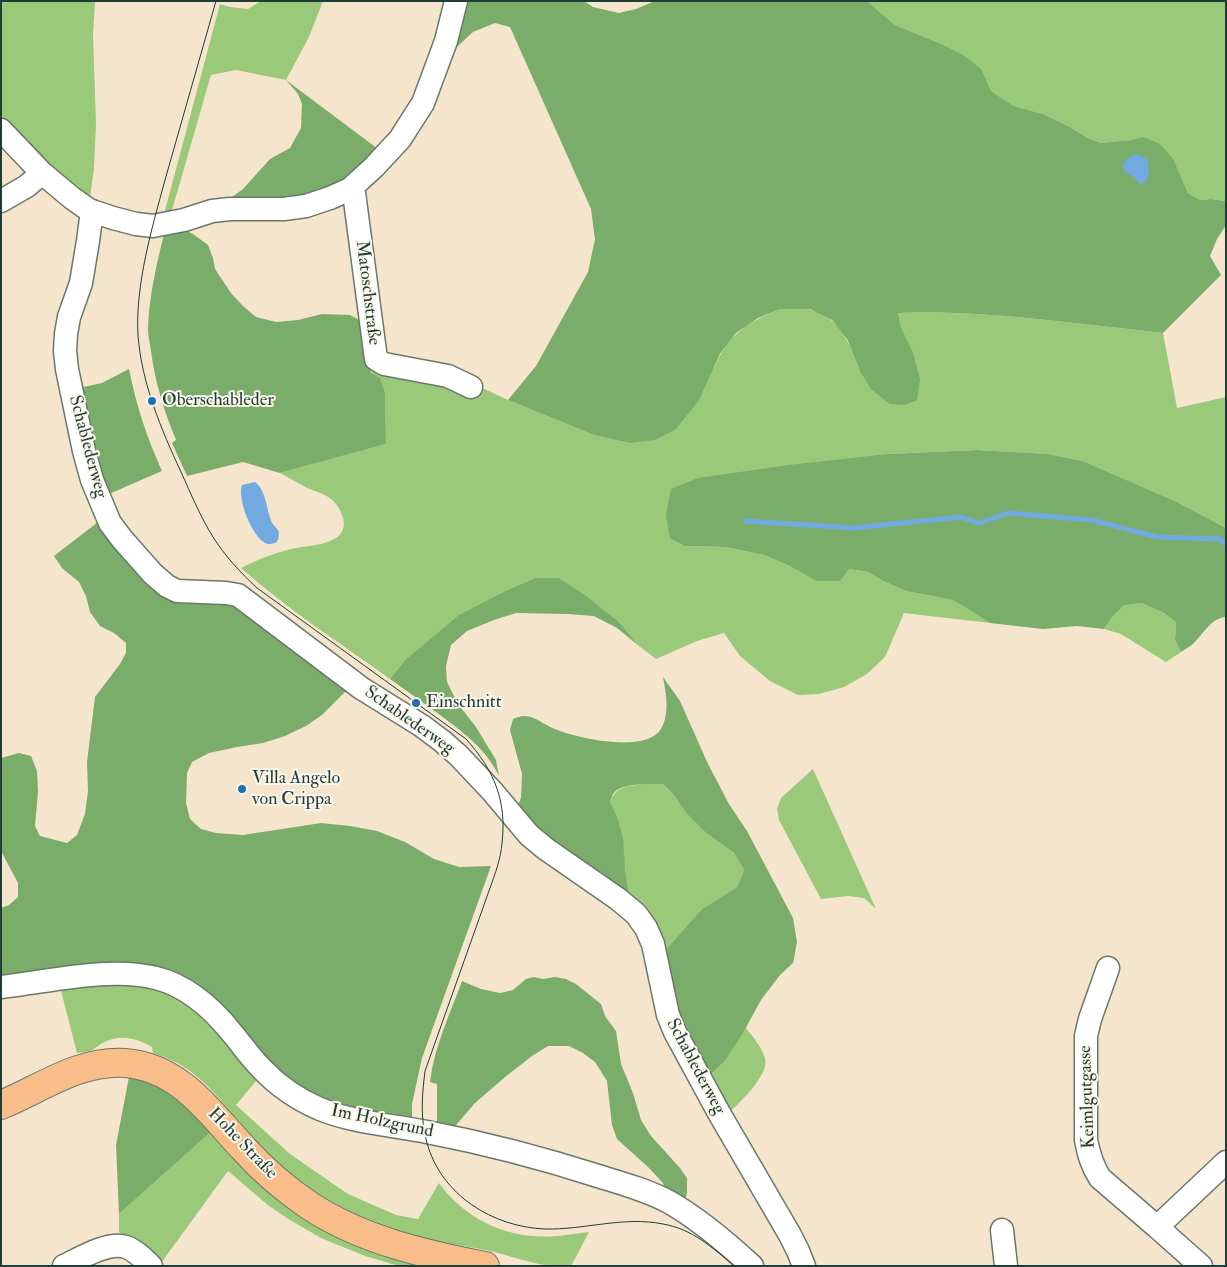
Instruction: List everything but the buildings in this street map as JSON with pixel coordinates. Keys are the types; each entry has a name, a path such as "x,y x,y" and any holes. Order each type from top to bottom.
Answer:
{"main road":[{"name":"Hohe Straße","path":"1,1105 87,1066 124,1063 154,1069 182,1085 200,1101 244,1149 279,1183 329,1217 360,1232 393,1244 485,1266"}],"street":[{"path":"1,130 42,173 84,207 123,221 153,226 230,209 284,209 306,206 350,189 400,139 423,103 446,41 456,1"},
{"path":"1,201 33,181 42,173"},
{"name":"Matoschstraße","path":"350,189 354,193 376,359 384,364 448,376 471,387"},
{"name":"Schablederweg","path":"92,211 81,283 69,317 65,351 67,369 90,470 95,488 110,523 132,551 167,586 177,591 238,595 361,688 422,726 458,755 492,791 529,835 636,914 646,928 652,944 668,1015 675,1032 719,1113 790,1235 804,1266"},
{"name":"Keimlgutgasse","path":"1108,968 1090,1018 1086,1036 1086,1140 1089,1156 1100,1178 1201,1266"},
{"name":"Im Holzgrund","path":"1,987 102,974 154,977 171,982 189,992 210,1009 262,1070 276,1082 294,1096 320,1109 345,1118 458,1138 580,1170 644,1191 686,1212 752,1266"},
{"path":"1157,1227 1226,1162"},
{"path":"1002,1230 1006,1266"},
{"path":"64,1266 98,1250 118,1246 129,1249 151,1266"}],"green space":[{"path":"1,1 95,1 93,35 96,123 94,168 89,205 1,125"},
{"path":"261,1 323,1 309,37 286,80 236,70 211,75 170,217 163,218 220,4 248,9"},
{"path":"461,1 584,1 593,7 619,13 636,9 655,1 867,1 895,25 944,45 966,57 982,70 991,91 1014,106 1043,114 1101,143 1143,137 1160,144 1173,159 1188,193 1200,200 1226,201 1226,225 1217,239 1210,256 1221,275 1163,333 1002,316 898,313 901,327 912,350 920,379 917,400 905,405 890,404 871,389 860,371 847,339 832,320 810,309 780,309 758,318 736,333 720,354 699,400 676,429 655,440 629,443 594,435 508,400 536,366 588,272 595,239 591,209 510,27 495,23 473,32 447,56"},
{"path":"867,1 1226,1 1226,201 1200,200 1188,193 1181,178 1143,138 1101,143 1043,114 1014,106 991,91 982,70 944,45 895,25"},
{"path":"286,80 382,152 365,170 315,198 221,205 243,189 270,159 290,148 301,128 302,104 298,94"},
{"path":"179,227 208,245 215,269 231,293 256,317 276,322 298,320 322,314 350,315 367,324 371,373 380,378 385,393 386,444 280,473 243,462 187,476 172,443 176,440 158,385 148,329 156,267 165,230"},
{"path":"780,309 807,309 822,314 830,320 837,326 848,342 860,371 912,350 901,327 898,313 943,313 1017,317 1163,333 1177,408 1226,397 1226,528 1177,502 1083,461 1047,454 977,450 888,454 685,546 725,547 764,555 790,566 849,569 868,572 906,591 953,600 990,623 904,613 885,657 867,674 844,687 819,694 798,695 770,681 740,656 724,633 697,641 656,659 639,646 618,621 584,594 559,578 535,578 505,591 460,615 405,660 390,679 295,612 241,568 291,549 326,543 340,534 343,527 343,518 339,508 333,501 280,473 386,444 385,393 371,373 381,356 476,385 594,435 629,443 714,368 726,346 740,331 757,319"},
{"path":"129,369 142,421 162,471 102,497 74,389 102,383"},
{"path":"977,450 1048,454 1083,461 1177,502 1226,528 1226,617 1212,623 1194,643 1181,652 1175,640 1176,622 1164,613 1142,603 1124,605 1104,629 1077,626 1043,629 990,623 953,600 906,591 868,572 849,569 840,581 817,581 790,566 764,555 725,547 685,546 670,538 666,515 671,489 698,478 888,454"},
{"path":"102,519 134,563 227,599 350,687 322,715 306,726 285,736 263,743 209,753 192,762 187,773 186,803 190,819 201,829 216,833 243,835 321,823 350,826 377,831 405,842 434,859 459,867 491,866 422,1058 412,1104 412,1126 304,1096 179,982 1,982 1,908 9,905 18,897 18,883 1,851 1,758 19,753 31,756 37,771 38,792 35,826 40,836 67,843 77,835 85,814 88,791 87,762 95,697 126,653 126,643 114,633 100,626 90,612 86,596 79,582 62,568 54,556"},
{"path":"535,578 559,578 584,594 618,621 639,646 617,628 594,616 516,613 467,631 451,645 446,666 447,682 458,704 476,727 496,760 499,776 488,758 466,735 390,679 405,660 459,615"},
{"path":"1142,603 1164,613 1176,622 1175,640 1181,652 1166,662 1121,634 1104,629 1124,604"},
{"path":"663,677 680,701 708,764 729,804 747,831 793,918 797,942 793,963 780,975 761,1000 725,1061 706,1080 680,1032 660,956 702,909 737,887 744,870 734,853 705,832 687,814 674,795 663,784 636,784 622,787 613,794 610,802 618,819 623,838 625,870 630,900 515,812 521,798 522,774 510,730 513,719 525,716 535,718 565,733 594,740 610,742 641,741 653,737 664,723 666,703"},
{"path":"813,769 876,909 864,898 848,896 821,899 779,820 777,809 781,798"},
{"path":"641,784 663,784 674,795 687,814 705,832 734,853 744,870 737,887 702,909 660,956 630,900 610,802 619,790"},
{"path":"534,977 566,979 576,984 601,1004 605,1016 616,1031 621,1064 633,1093 641,1120 651,1136 687,1178 685,1201 666,1194 663,1183 617,1139 612,1125 607,1081 595,1062 569,1046 548,1046 505,1077 475,1103 451,1131 437,1128 437,1084 430,1082 432,1069 443,1031 462,981 481,989 500,993 513,990 526,979"},
{"path":"82,978 177,989 261,1075 236,1105 290,1154 348,1194 396,1215 418,1219 439,1183 450,1197 463,1208 491,1226 524,1235 558,1236 589,1232 571,1266 538,1264 490,1251 419,1237 378,1224 338,1205 300,1182 258,1144 210,1088 179,1064 153,1053 152,1047 133,1039 115,1038 102,1043 90,1051 77,1053 59,983"},
{"path":"746,1028 757,1042 765,1058 765,1065 763,1073 752,1089 727,1115 707,1080 725,1061"},
{"path":"129,1077 152,1082 172,1091 213,1130 119,1214 116,1145"},
{"path":"213,1130 259,1180 437,1266 399,1266 365,1256 321,1238 269,1206 228,1171 161,1263 119,1232 119,1214"}],"water":[{"path":"1136,154 1147,158 1149,171 1146,182 1140,184 1134,177 1125,172 1122,165 1128,158"},
{"path":"255,482 259,485 269,515 279,532 277,542 272,544 265,543 255,533 244,508 241,491 242,485"}],"waterway":[{"path":"746,521 853,528 961,517 979,523 1008,513 1092,520 1157,537 1219,539 1226,544"}],"tram line":[{"path":"216,1 165,180 146,257 139,297 138,336 140,354 153,406 166,439 204,521 228,557 257,588 466,739 484,762 496,787 500,800 503,828 499,860 425,1071 422,1116 427,1143 434,1162 444,1178 457,1193 489,1215 507,1222 545,1229 574,1228 618,1222 663,1224 692,1234 734,1266"}],"place":[{"name":"Oberschableder","path":"152,401"},
{"name":"Einschnitt","path":"416,703"},
{"name":"Villa Angelo von Crippa","path":"242,789"}]}
